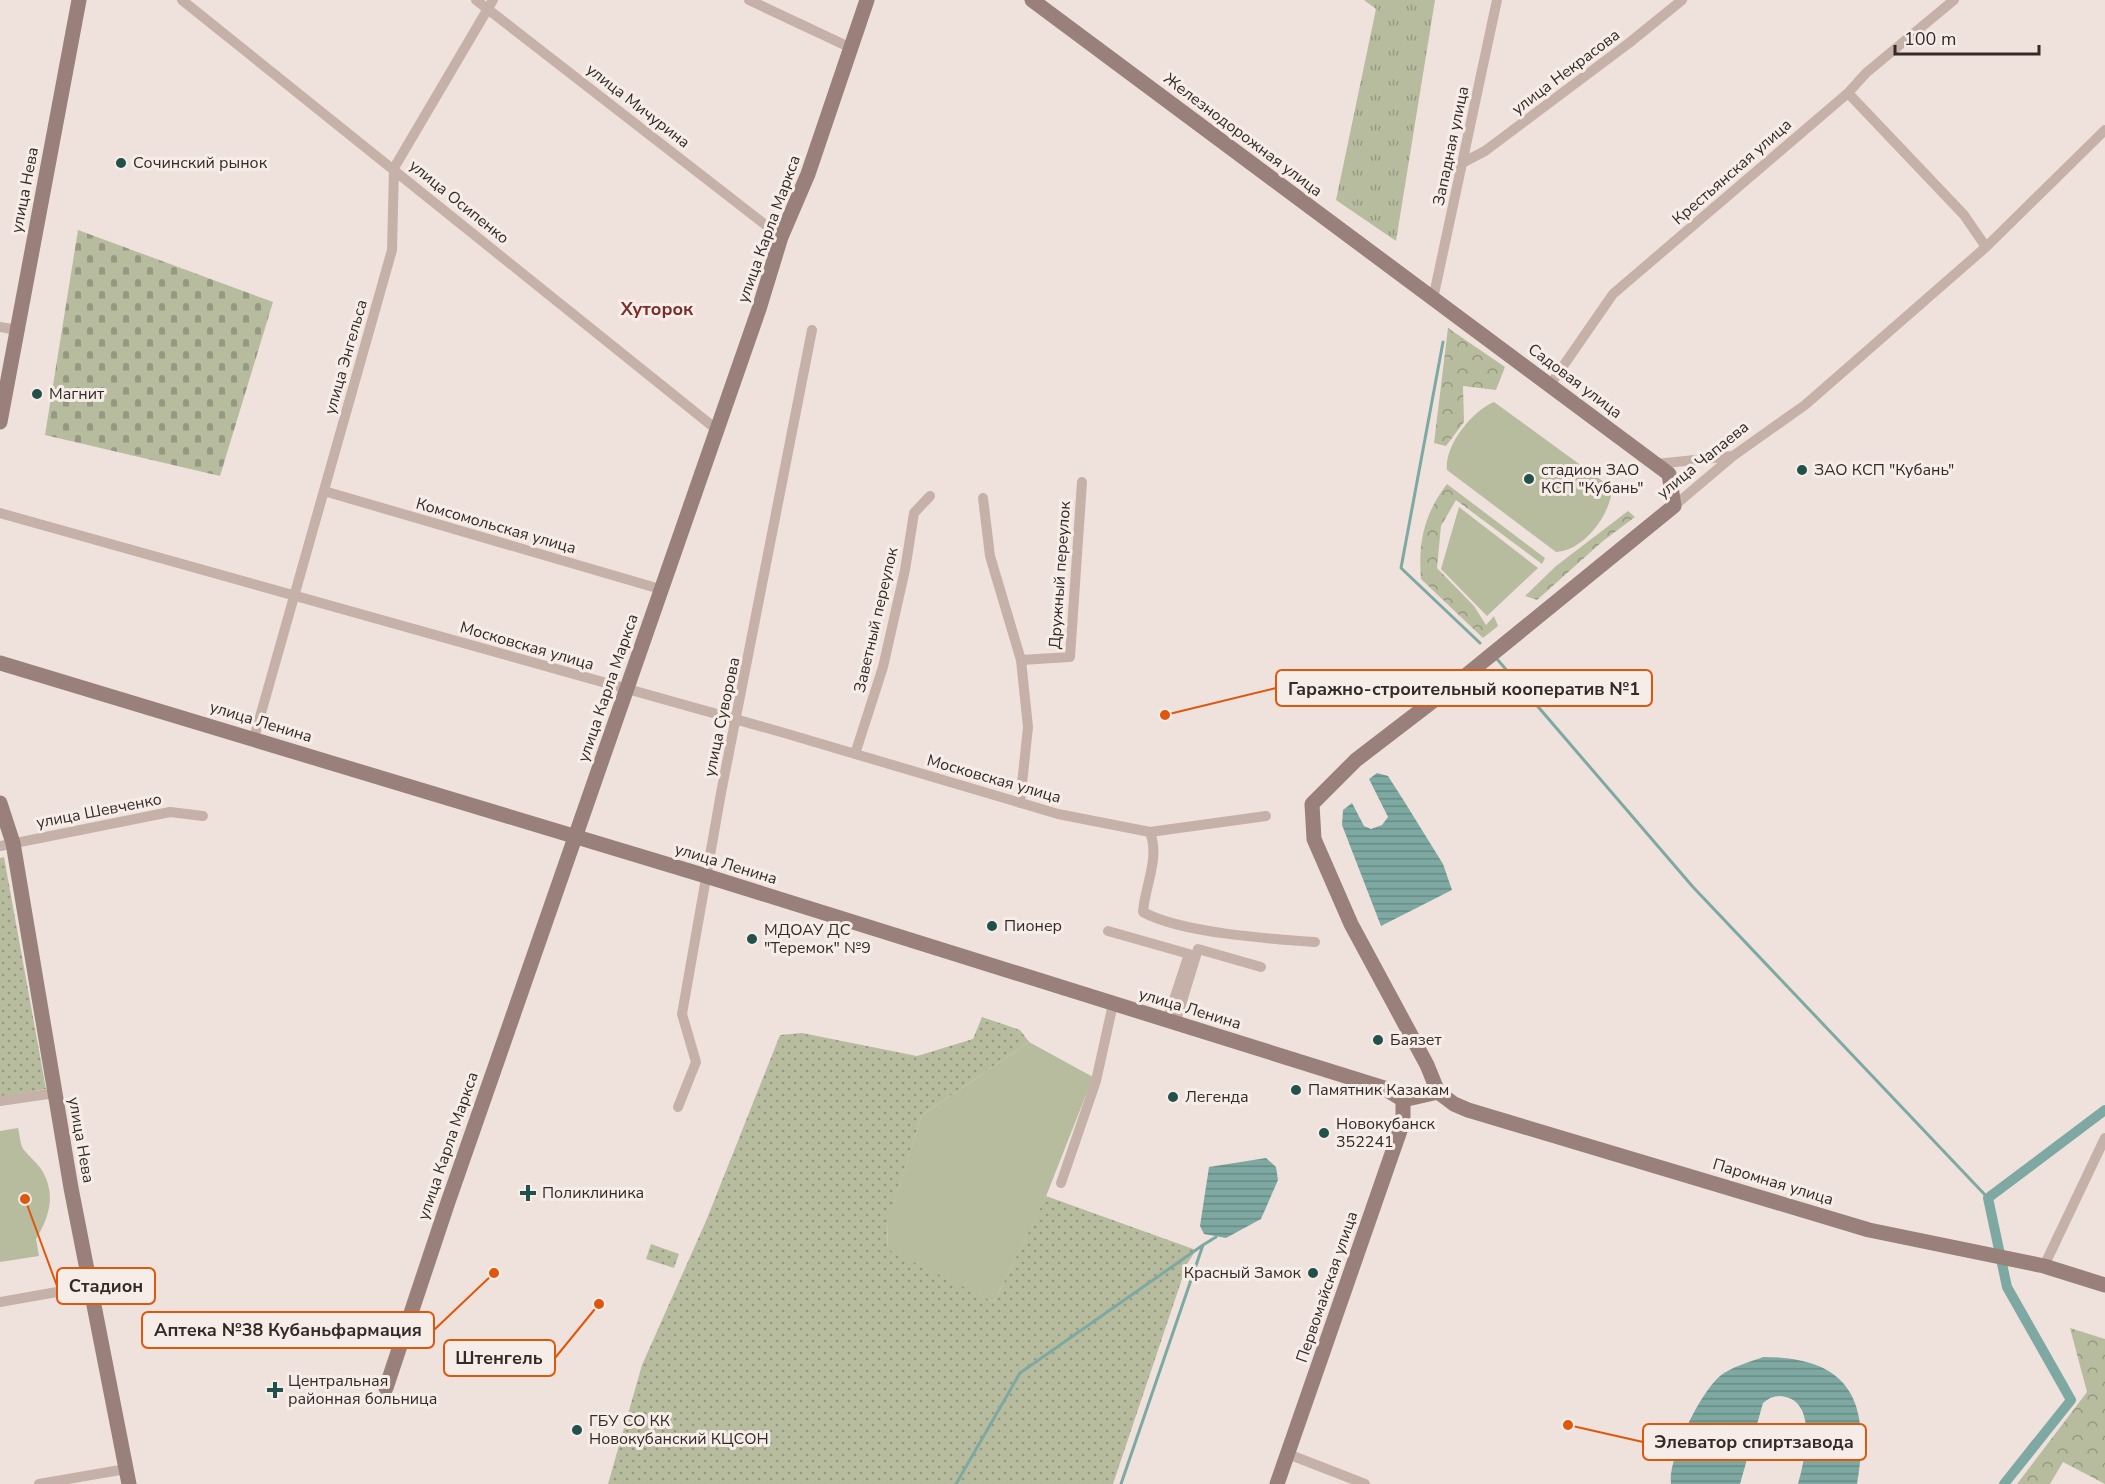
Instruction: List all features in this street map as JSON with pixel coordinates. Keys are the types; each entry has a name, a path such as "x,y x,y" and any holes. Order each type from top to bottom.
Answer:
{"main road":[{"name":"улица Нева","path":"0,422 79,0"},
{"name":"улица Карла Маркса","path":"386,1388 627,691 660,589 782,237 808,174 849,47 867,0"},
{"name":"Железнодорожная улица","path":"1032,0 1433,299"},
{"name":"Садовая улица","path":"1433,299 1669,474 1674,506"},
{"name":"улица Чапаева","path":"1438,1092 1427,1065 1351,924 1314,839 1312,804 1356,760 1459,681 1674,506"},
{"name":"улица Ленина","path":"0,663 706,876 1384,1088 1402,1100"},
{"name":"улица Нева","path":"0,803 127,1476"},
{"path":"1402,1100 1438,1092"},
{"name":"Паромная улица","path":"1438,1092 1454,1104 1468,1110 1869,1230 2038,1265 2105,1285"},
{"name":"Первомайская улица","path":"1277,1484 1403,1122 1402,1100"}],"street":[{"name":"улица Осипенко","path":"182,0 394,168 716,429"},
{"name":"улица Мичурина","path":"476,0 491,4 782,237"},
{"path":"749,0 849,47"},
{"name":"Западная улица","path":"1433,299 1497,0"},
{"name":"улица Некрасова","path":"1464,162 1485,151 1629,44 1682,0"},
{"name":"Крестьянская улица","path":"1550,385 1613,294 1848,93 1866,73 1954,0"},
{"name":"улица Энгельса","path":"254,738 392,250 394,168 491,4"},
{"path":"1848,93 1964,215 1986,247"},
{"name":"улица Чапаева","path":"1674,506 1733,456 1805,405 1986,247 2105,130"},
{"path":"0,327 17,330"},
{"name":"улица Суворова","path":"678,1107 696,1062 682,1014 706,876 812,330"},
{"path":"1656,464 1733,456"},
{"name":"Дружный переулок","path":"1021,660 1070,657 1082,482"},
{"name":"Комсомольская улица","path":"324,491 660,589"},
{"name":"Заветный переулок","path":"855,754 883,667 905,570 914,513 930,496"},
{"path":"983,498 990,556 1021,660 1028,727 1020,803"},
{"name":"Московская улица","path":"0,513 294,594 1058,814 1150,832 1266,816"},
{"name":"улица Шевченко","path":"7,845 170,812 203,816"},
{"path":"1150,832 1155,845 1151,873 1144,891 1143,912 1156,920 1270,939 1315,942"},
{"path":"1108,931 1189,954 1171,1022"},
{"path":"1171,1022 1198,950 1261,967"},
{"path":"1061,1183 1096,1081 1113,1004"},
{"path":"0,1101 55,1093"},
{"path":"2038,1265 2105,1138"},
{"path":"0,1302 91,1286"},
{"path":"1288,1454 1365,1484"},
{"path":"39,1484 127,1476"}],"green space":[{"path":"1364,0 1435,0 1396,241 1336,200 1376,9"},
{"path":"78,230 273,302 220,476 45,435"},
{"path":"1448,328 1505,367 1496,390 1463,386 1464,422 1446,446 1434,443"},
{"name":"стадион ЗАО КСП \"Кубань\"","path":"1494,402 1612,488 1607,509 1601,520 1594,530 1576,545 1556,552 1447,470 1450,451 1461,430 1477,413"},
{"path":"1447,484 1545,558 1542,564 1456,500 1441,526 1437,568 1474,606 1486,625 1494,616 1498,626 1483,638 1421,579 1424,529 1433,506"},
{"path":"1459,507 1538,568 1487,616 1441,569"},
{"path":"1628,511 1635,517 1603,541 1537,600 1525,596 1556,566"},
{"path":"4,857 46,1089 0,1097 0,858"},
{"path":"982,1017 1020,1030 1029,1042 922,1115 888,1222 887,1246 994,1302 1046,1196 1196,1250 1187,1264 1113,1484 608,1484 642,1365 706,1221 780,1035 802,1033 917,1056 973,1039"},
{"path":"1029,1042 1093,1077 1045,1199 994,1302 887,1249 888,1221 922,1115"},
{"path":"18,1128 23,1148 41,1169 47,1181 49,1206 36,1239 39,1256 0,1262 0,1131"},
{"path":"651,1244 679,1254 674,1268 646,1259"},
{"path":"2070,1328 2105,1339 2105,1484 2063,1462 2050,1484 2017,1484 2087,1392"}],"water":[{"path":"1377,773 1388,776 1443,864 1452,890 1381,926 1342,825 1343,810 1352,803 1364,826 1371,829 1382,825 1388,817 1369,779"},
{"path":"1266,1158 1276,1167 1278,1180 1261,1219 1226,1238 1204,1234 1200,1226 1209,1167"},
{"path":"1763,1357 1793,1359 1817,1365 1836,1376 1849,1390 1857,1408 1861,1430 1861,1455 1857,1484 1798,1484 1805,1450 1806,1424 1798,1404 1789,1398 1778,1396 1763,1403 1740,1484 1671,1484 1671,1473 1680,1443 1703,1396 1720,1376"}],"waterway":[{"path":"1443,342 1401,568 1480,643"},
{"path":"1497,659 1693,887 1988,1198"},
{"path":"2004,1484 2071,1400 2007,1287 1988,1198 2105,1110"},
{"path":"1121,1484 1203,1245 1216,1237"},
{"path":"956,1484 1020,1373 1203,1245"}],"place":[{"name":"Сочинский рынок","path":"121,163"},
{"name":"Магнит","path":"37,394"},
{"name":"ЗАО КСП \"Кубань\"","path":"1802,470"},
{"name":"стадион ЗАО КСП \"Кубань\"","path":"1529,479"},
{"name":"Гаражно-строительный кооператив №1","path":"1165,715"},
{"name":"Пионер","path":"992,926"},
{"name":"МДОАУ ДС \"Теремок\" №9","path":"752,939"},
{"name":"Баязет","path":"1378,1040"},
{"name":"Памятник Казакам","path":"1296,1090"},
{"name":"Легенда","path":"1173,1097"},
{"name":"Новокубанск 352241","path":"1324,1133"},
{"name":"Поликлиника","path":"528,1193"},
{"name":"Стадион","path":"25,1199"},
{"name":"Аптека №38 Кубаньфармация","path":"494,1273"},
{"name":"Красный Замок","path":"1313,1273"},
{"name":"Штенгель","path":"599,1304"},
{"name":"Центральная районная больница","path":"275,1390"},
{"name":"Элеватор спиртзавода","path":"1568,1425"},
{"name":"ГБУ СО КК Новокубанский КЦСОН","path":"577,1430"}],"district":[{"name":"Хуторок","path":"657,309"}]}
